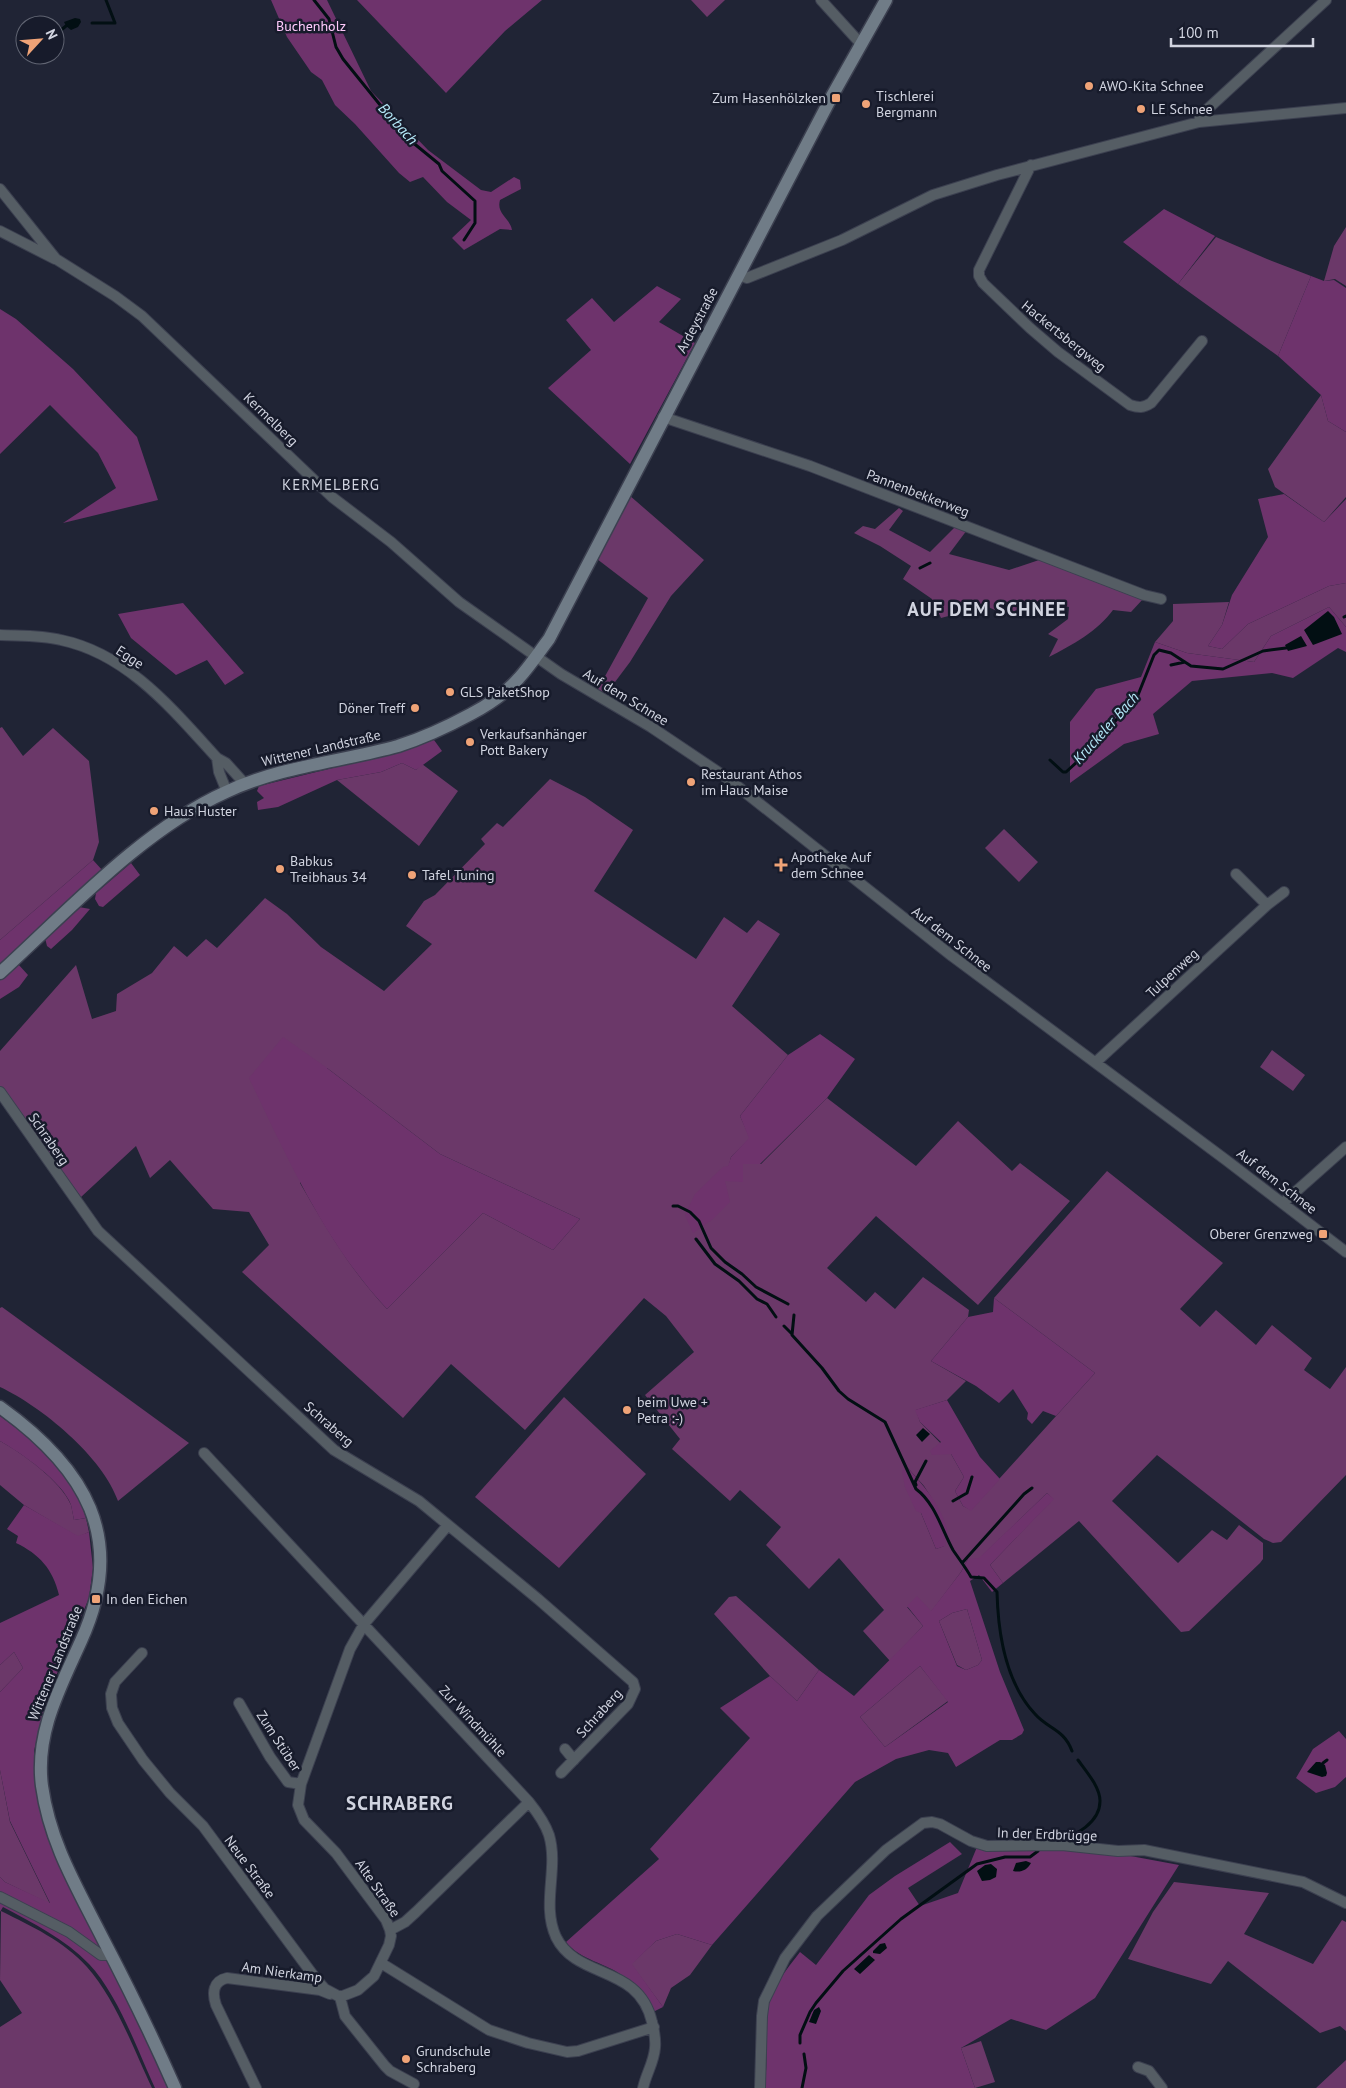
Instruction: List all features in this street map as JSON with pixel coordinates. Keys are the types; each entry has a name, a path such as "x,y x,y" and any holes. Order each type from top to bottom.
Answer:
{"main road":[{"name":"Ardeystraße","path":"536,656 549,639 663,417 886,0"},
{"name":"Wittener Landstraße","path":"0,973 86,894 159,831 194,808 245,784 300,766 396,746 422,738 455,723 492,701 519,679 536,656"},
{"name":"Wittener Landstraße","path":"0,1407 42,1440 70,1472 87,1500 97,1532 99,1568 96,1599 85,1633 49,1714 41,1746 40,1760 45,1804 58,1850 146,2022 175,2088"}],"street":[{"path":"821,0 861,44"},
{"path":"1198,122 1200,116 1326,0"},
{"path":"738,275 747,278 842,240 933,195 1031,165 1198,122 1346,108"},
{"name":"Hackertsbergweg","path":"1031,165 979,270 979,276 983,282 1030,328 1058,352 1130,405 1137,407 1144,407 1151,403 1202,341"},
{"name":"Kermelberg","path":"0,189 56,259 115,296 142,316 332,497 392,542 460,602 536,656"},
{"path":"0,231 56,259"},
{"name":"Pannenbekkerweg","path":"663,417 810,466 1144,595 1161,598"},
{"name":"Egge","path":"0,635 60,639 76,644 112,661 143,682 158,695 217,758 226,763 245,784"},
{"name":"Auf dem Schnee","path":"536,656 561,674 651,727 727,778 923,934 1096,1062 1346,1252"},
{"path":"217,758 218,772 226,792"},
{"path":"1236,874 1267,906"},
{"name":"Tulpenweg","path":"1096,1062 1284,892"},
{"name":"Schraberg","path":"0,1092 98,1231 334,1450 419,1501 538,1599 633,1682 635,1689 628,1704 561,1773"},
{"path":"1283,1203 1346,1147"},
{"name":"Zur Windmühle","path":"204,1453 529,1802 541,1818 548,1835 551,1850 550,1920 557,1938 564,1949 575,1959 616,1977 632,1988 648,2008 654,2027"},
{"name":"Alte Straße","path":"340,1997 367,1984 374,1976 389,1945 390,1930 336,1853 304,1820 298,1805 301,1784 350,1648 364,1624 448,1526"},
{"name":"Neue Straße","path":"142,1653 115,1682 111,1694 112,1708 118,1723 170,1793 203,1826 316,1980 340,1997"},
{"name":"Zum Stüber","path":"239,1703 270,1757 288,1782 301,1784"},
{"name":"Schraberg","path":"565,1749 574,1760"},
{"path":"390,1930 405,1922 416,1912 529,1802"},
{"name":"In der Erdbrügge","path":"760,2088 764,2001 786,1958 817,1916 886,1850 923,1823 932,1822 940,1824 971,1841 987,1846 1062,1845 1118,1851 1144,1850 1303,1882 1346,1903"},
{"path":"0,1896 69,1932 101,1955 112,1955"},
{"path":"381,1963 489,2030 528,2043 567,2052 578,2051 654,2027 655,2052 643,2088"},
{"name":"Am Nierkamp","path":"256,2088 216,2005 213,1995 214,1987 220,1980 227,1978 320,1990 340,1997"},
{"path":"340,1997 345,2016 385,2066 390,2071 414,2084"},
{"path":"1138,2068 1148,2071 1162,2088"}],"shaded area":[{"path":"691,0 725,0 707,17"},
{"path":"75,18 80,19 81,22 78,27 71,30 66,26 65,22"},
{"path":"1346,227 1346,286 1335,279 1324,281 1334,246"},
{"path":"1216,237 1311,276 1278,356 1178,284"},
{"path":"1321,395 1328,421 1346,432 1346,497 1324,522 1275,487 1268,469"},
{"path":"629,495 704,560 671,596 630,662 606,694 598,689 648,598 597,559"},
{"path":"899,508 903,511 889,530 930,552 957,525 967,530 949,554 1009,570 1042,559 1143,599 1131,612 1113,610 1092,631 1049,657 1058,639 1048,634 1068,619 1069,607 1040,600 1008,616 986,606 941,618 932,599 903,579 911,566 880,546 854,533 863,526 875,529"},
{"path":"1346,583 1346,627 1329,607 1271,636 1254,662 1187,653 1155,642 1173,621 1173,604 1229,602 1222,625 1208,646 1222,649 1248,624 1329,586"},
{"path":"1328,611 1334,617 1342,634 1313,645 1304,630"},
{"path":"1301,636 1307,646 1288,651 1285,645"},
{"path":"2,727 23,756 53,728 89,761 99,842 93,860 0,940 0,728"},
{"path":"402,763 416,770 422,764 458,791 419,846 337,780 381,772"},
{"path":"550,779 585,797 633,830 594,891 696,959 724,917 747,933 758,920 780,934 732,1006 788,1055 740,1116 750,1138 731,1157 725,1181 743,1164 761,1164 827,1098 916,1166 958,1121 1012,1171 1020,1163 1070,1201 978,1305 876,1216 827,1268 866,1302 875,1292 895,1309 923,1277 969,1310 968,1317 931,1361 966,1381 947,1400 916,1410 920,1422 951,1454 964,1477 955,1491 963,1506 971,1510 1095,1373 994,1298 1107,1171 1223,1263 1180,1309 1200,1327 1216,1310 1256,1345 1272,1325 1312,1358 1304,1370 1330,1389 1346,1367 1346,1475 1281,1542 1273,1543 1264,1539 1157,1455 1112,1501 1178,1563 1212,1530 1227,1540 1239,1525 1263,1543 1263,1559 1260,1563 1189,1631 1181,1632 1079,1521 1003,1583 990,1565 1053,1499 1047,1493 979,1559 968,1559 961,1572 931,1612 907,1607 923,1626 890,1661 863,1631 884,1610 839,1558 809,1589 766,1545 781,1527 740,1490 730,1501 672,1449 680,1439 645,1395 694,1352 666,1316 644,1298 525,1430 451,1364 403,1418 242,1272 269,1245 249,1212 213,1209 170,1160 150,1178 136,1146 81,1197 0,1086 0,1051 76,965 92,1019 116,1011 117,994 152,973 174,946 187,957 206,939 217,948 265,898 287,914 321,947 384,991 432,944 406,926 424,901 435,895 485,844 481,839 497,823 503,827","holes":["327,1068 440,1154 580,1219 553,1250 483,1213 387,1309 362,1280 329,1233 300,1183","907,1467 931,1497 944,1546 936,1549 921,1513"]},
{"path":"1004,829 1038,862 1019,882 985,848"},
{"path":"1272,1050 1305,1075 1293,1091 1260,1067"},
{"path":"2,1307 189,1443 118,1501 99,1467 69,1435 34,1407 0,1387 0,1308"},
{"path":"564,1397 646,1474 559,1568 475,1497"},
{"path":"923,1428 930,1434 922,1442 916,1435"},
{"path":"0,1441 29,1460 50,1477 66,1496 71,1505 74,1520 86,1518 89,1532 78,1537 24,1505 0,1485"},
{"path":"736,1596 819,1670 797,1701 770,1676 714,1614 729,1597"},
{"path":"967,1609 982,1660 978,1665 966,1670 957,1665 939,1621 952,1613"},
{"path":"14,1652 23,1668 0,1692 0,1665"},
{"path":"920,1666 948,1701 885,1747 860,1717"},
{"path":"1316,1762 1325,1765 1326,1776 1322,1777 1307,1772"},
{"path":"0,1770 10,1822 50,1904 5,1882 0,1877"},
{"path":"1026,1861 1031,1863 1026,1869 1019,1872 1013,1871 1016,1863"},
{"path":"991,1864 997,1869 996,1877 982,1881 977,1871 985,1865"},
{"path":"1174,1882 1269,1893 1244,1934 1313,1964 1342,1920 1346,1922 1346,2031 1340,2026 1320,2033 1228,1961 1211,1984 1128,1959 1153,1912"},
{"path":"1,1911 58,1942 87,1967 115,2009 152,2088 0,2088 0,2027 22,2013 0,1980"},
{"path":"677,1934 712,1945 690,1975 671,1988 663,2007 631,1964 656,1941"},
{"path":"885,1943 887,1948 880,1954 873,1953 880,1944"},
{"path":"869,1955 875,1960 860,1974 854,1969"},
{"path":"819,2007 821,2011 816,2024 809,2022 814,2010"},
{"path":"981,2041 995,2082 975,2088 961,2048"},
{"path":"1346,2060 1346,2088 1316,2088"}],"green space":[{"name":"Buchenholz","path":"271,0 327,0 371,91 428,150 481,190 491,192 514,177 520,180 521,189 500,200 499,205 512,230 500,229 464,250 452,238 471,220 447,202 423,177 410,182 399,173 355,124 335,105 322,80 311,72 287,37"},
{"name":"Buchenholz","path":"357,0 542,0 505,31 446,93"},
{"path":"1164,209 1215,236 1178,284 1123,242"},
{"path":"1311,276 1324,281 1334,280 1346,288 1346,432 1328,421 1321,395 1278,356"},
{"path":"657,286 681,299 659,322 695,343 630,464 548,388 591,350 566,320 592,298 614,322"},
{"path":"0,309 16,319 73,369 137,437 158,500 63,523 116,488 98,453 50,405 0,454"},
{"path":"1284,494 1324,522 1346,499 1346,583 1329,586 1248,624 1222,649 1208,646 1222,625 1232,595 1268,537 1258,499"},
{"path":"183,603 244,673 225,685 207,660 176,675 131,638 118,614"},
{"path":"1329,607 1346,627 1346,652 1338,648 1293,678 1272,673 1192,681 1153,714 1159,734 1124,744 1070,783 1070,722 1096,689 1141,677 1155,642 1187,653 1254,662 1271,636"},
{"path":"434,740 442,751 416,770 402,763 381,772 337,780 278,807 258,810 257,802 264,798 257,791 259,786 398,752"},
{"path":"93,860 103,871 0,965 0,940"},
{"path":"131,863 140,875 103,907 99,906 95,899 96,893"},
{"path":"79,907 90,909 72,930 51,949 47,946 45,938"},
{"path":"18,964 28,975 19,987 0,999 0,979"},
{"path":"820,1034 855,1059 827,1098 760,1164 743,1164 743,1182 725,1181 730,1202 713,1219 693,1233 685,1215 695,1194 723,1167 728,1166 731,1157 749,1138 740,1116 788,1055"},
{"path":"283,1037 440,1154 580,1219 553,1250 483,1213 387,1309 365,1283 326,1228 293,1169 249,1078"},
{"path":"994,1298 1095,1373 1056,1416 1043,1411 1032,1424 1027,1419 1028,1413 1013,1389 999,1403 976,1386 931,1361 968,1317 993,1312"},
{"path":"947,1400 980,1457 1000,1479 971,1511 963,1506 955,1491 964,1477 951,1454 932,1455 930,1451 941,1442 920,1422 915,1410"},
{"path":"0,1416 41,1448 63,1472 80,1501 86,1518 74,1520 67,1496 51,1478 30,1460 0,1441"},
{"path":"907,1467 931,1496 945,1521 947,1534 945,1546 936,1549 921,1513 916,1511 905,1487 902,1471"},
{"path":"1047,1493 1054,1499 990,1565 1003,1583 992,1592 979,1575 970,1581 1000,1672 1024,1730 1022,1734 1012,1740 1000,1740 956,1767 948,1753 929,1750 896,1759 855,1782 712,1945 677,1934 656,1941 632,1964 663,2007 651,2013 628,1980 609,1968 578,1953 566,1942 659,1859 650,1849 750,1738 720,1708 770,1676 797,1701 819,1670 854,1696 923,1626 907,1606 917,1596 931,1611 961,1572 968,1559 979,1558","holes":["967,1609 982,1660 978,1665 966,1670 957,1666 939,1621 952,1613","920,1666 948,1702 885,1747 860,1717"]},
{"path":"24,1505 78,1536 89,1532 93,1568 89,1598 47,1697 34,1751 38,1797 53,1852 141,2025 170,2088 155,2088 118,2007 89,1964 70,1947 37,1925 3,1907 0,1912 0,1877 5,1882 50,1903 10,1821 0,1770 0,1692 23,1668 14,1652 0,1665 0,1623 59,1595 53,1577 44,1563 32,1552 16,1543 18,1536 7,1529"},
{"path":"1339,1731 1346,1739 1346,1777 1335,1787 1316,1793 1296,1778 1313,1749"},
{"path":"950,1842 962,1854 908,1888 920,1906 958,1893 977,1847 1062,1848 1109,1852 1179,1865 1095,1998 1046,2030 1011,2019 961,2048 975,2088 764,2088 768,2005 779,1981 789,1966 800,1952 816,1965 869,1895 895,1876"}],"waterway":[{"path":"92,23 115,23 106,0"},
{"name":"Borbach","path":"314,0 329,19 336,47 343,59 406,137 439,164 442,171 475,201 475,223 464,240"},
{"path":"920,568 930,563"},
{"name":"Kruckeler Bach","path":"1050,760 1063,772 1066,772 1089,751 1138,695 1154,655 1159,650 1171,653 1191,666 1223,669 1263,651 1286,648"},
{"path":"1171,665 1185,662"},
{"path":"673,1206 678,1206 690,1212 699,1221 711,1248 725,1262 756,1287 788,1304"},
{"path":"696,1239 715,1264 739,1281 757,1299 767,1304 776,1317"},
{"path":"794,1315 792,1335 822,1368 839,1391 848,1399 885,1422 916,1489 923,1495 938,1517 953,1550 971,1577 984,1578 997,1592 999,1624 1005,1657 1017,1688 1035,1714 1065,1738 1072,1751"},
{"path":"784,1326 792,1334"},
{"path":"916,1485 915,1482 926,1461"},
{"path":"953,1501 967,1493 972,1477"},
{"path":"963,1562 1024,1494 1032,1488"},
{"path":"1057,1841 1079,1832 1091,1822 1099,1809 1098,1790 1078,1760"},
{"path":"1323,1763 1327,1760"},
{"path":"800,2043 800,2035 816,2003 843,1971 901,1919 977,1864 1005,1857 1030,1857 1038,1851"},
{"path":"802,2088 806,2068 804,2054"}],"place":[{"name":"AWO-Kita Schnee","path":"1089,86"},
{"name":"Zum Hasenhölzken","path":"836,98"},
{"name":"Tischlerei Bergmann","path":"866,104"},
{"name":"LE Schnee","path":"1141,109"},
{"name":"GLS PaketShop","path":"450,692"},
{"name":"Döner Treff","path":"415,708"},
{"name":"Verkaufsanhänger Pott Bakery","path":"470,742"},
{"name":"Restaurant Athos im Haus Maise","path":"691,782"},
{"name":"Haus Huster","path":"154,811"},
{"name":"Apotheke Auf dem Schnee","path":"781,865"},
{"name":"Babkus Treibhaus 34","path":"280,869"},
{"name":"Tafel Tuning","path":"412,875"},
{"name":"Oberer Grenzweg","path":"1323,1234"},
{"name":"beim Uwe + Petra :-)","path":"627,1410"},
{"name":"In den Eichen","path":"96,1599"},
{"name":"Grundschule Schraberg","path":"406,2059"}],"district":[{"name":"KERMELBERG","path":"331,485"},
{"name":"AUF DEM SCHNEE","path":"987,609"},
{"name":"SCHRABERG","path":"400,1803"}]}
